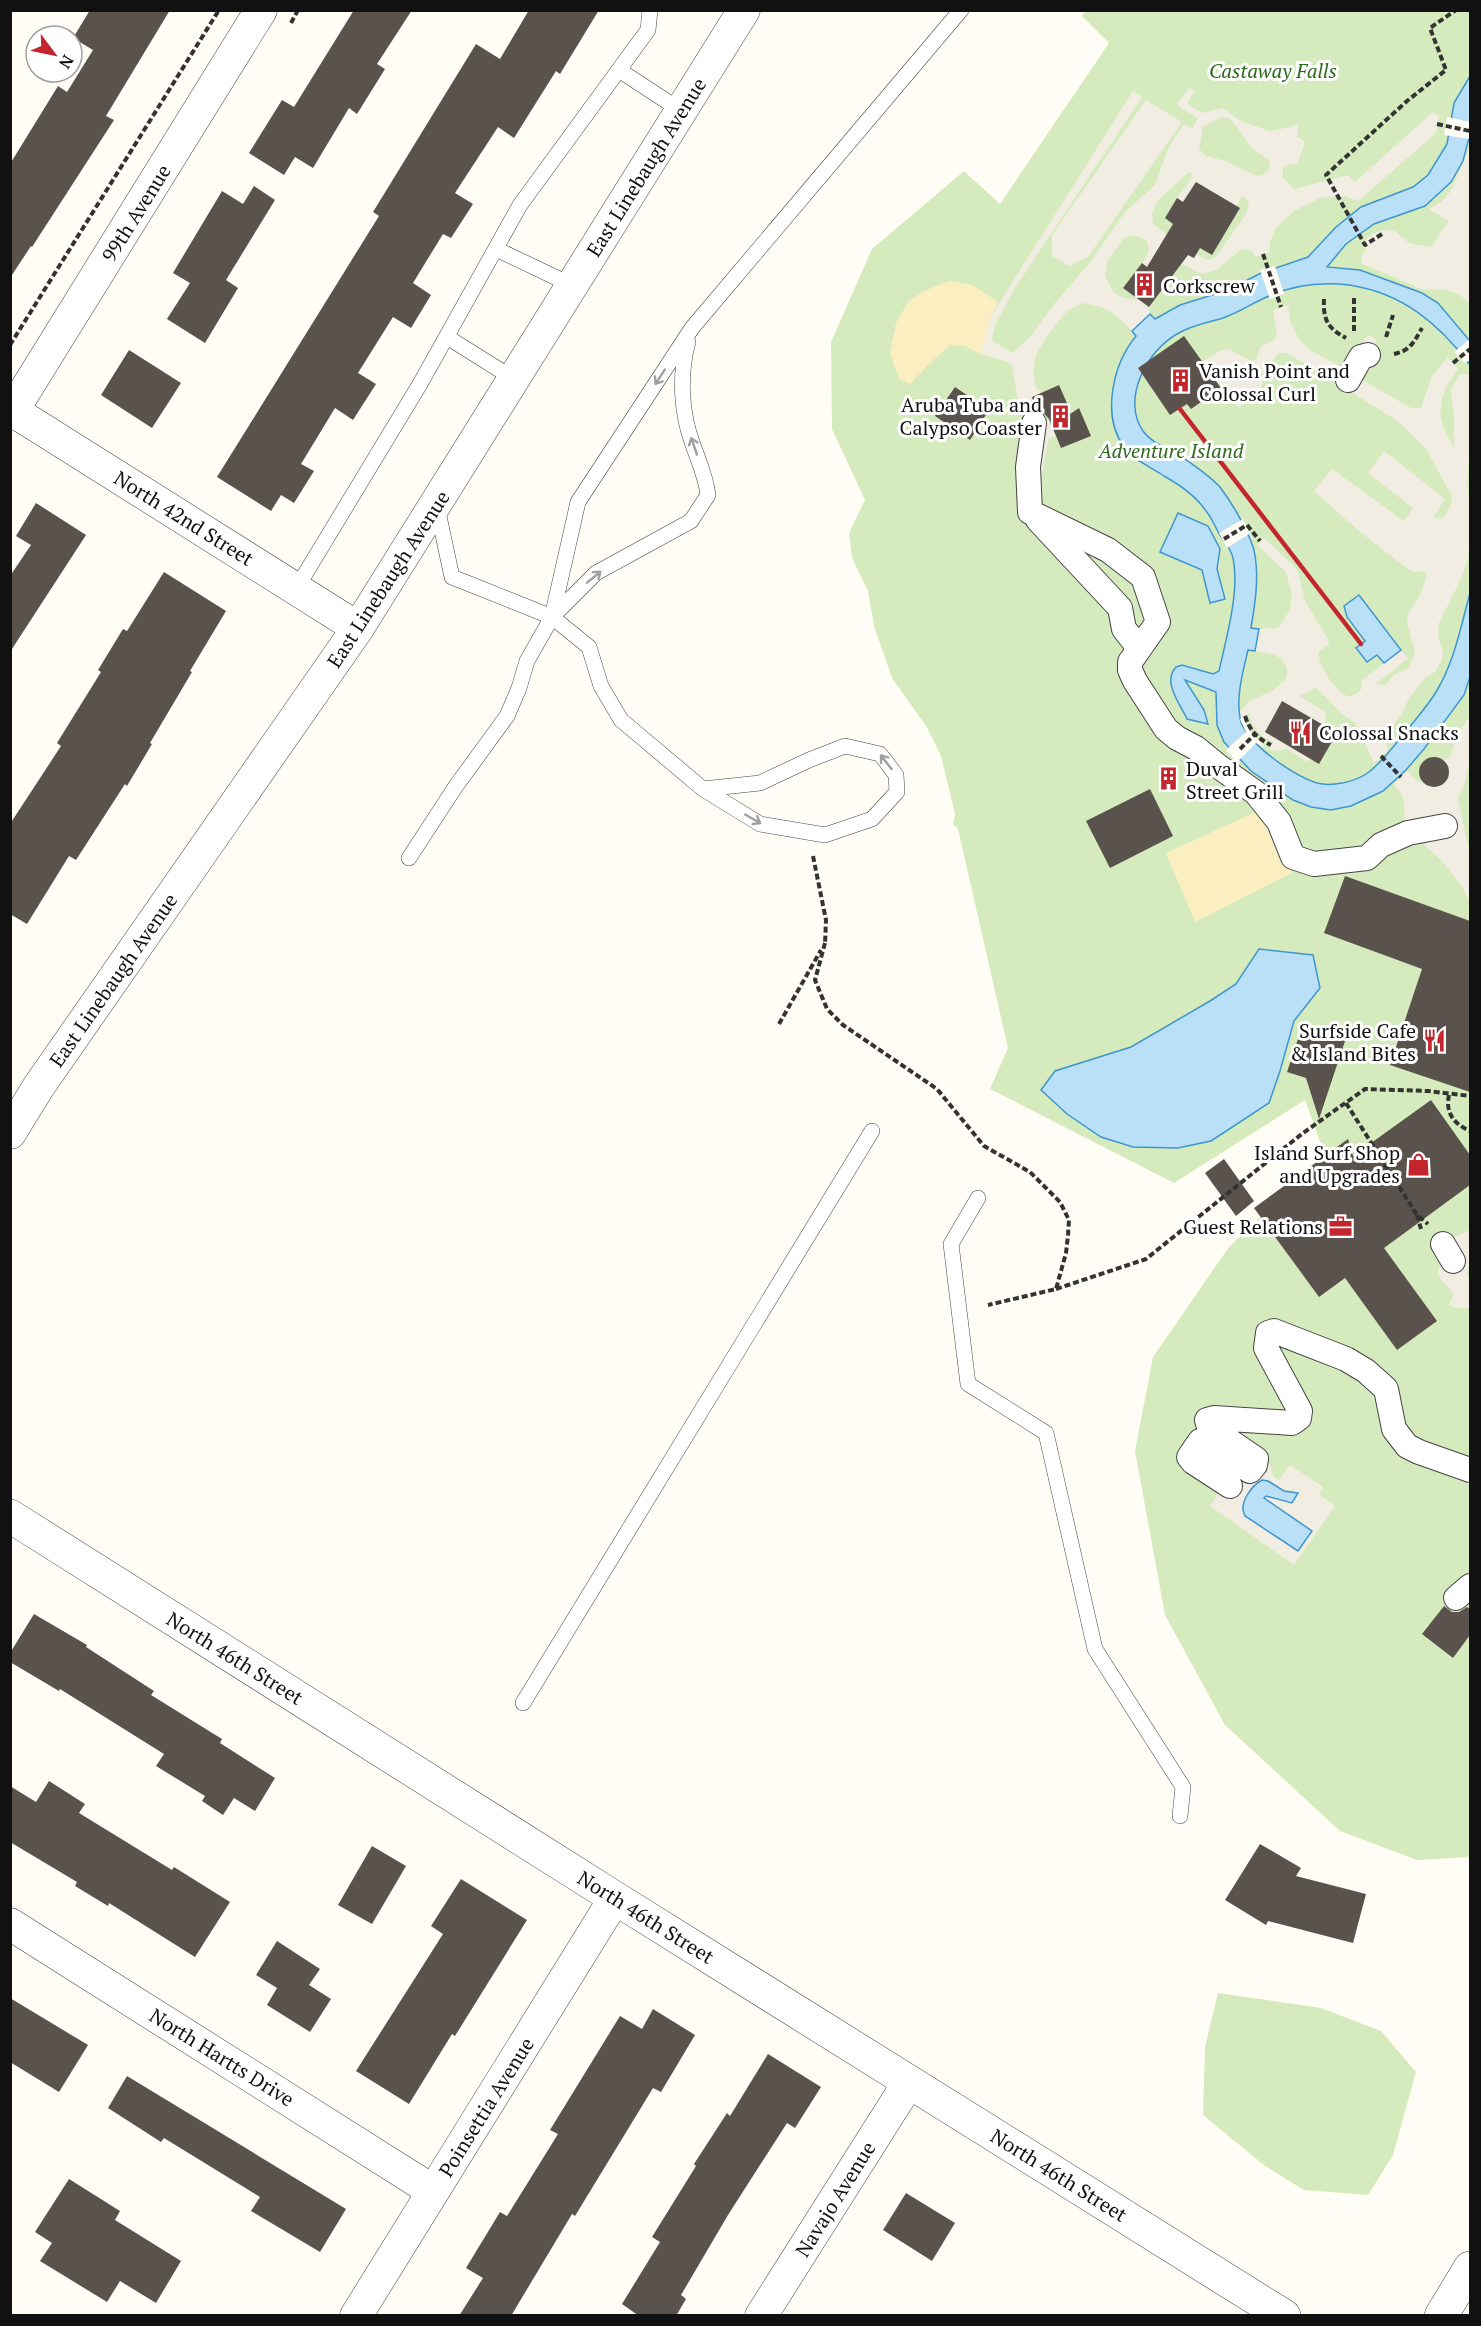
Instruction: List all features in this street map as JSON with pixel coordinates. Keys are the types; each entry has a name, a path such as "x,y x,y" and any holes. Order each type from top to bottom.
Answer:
{"street":[{"name":"99th Avenue","path":"11,411 261,10"},
{"name":"East Linebaugh Avenue","path":"10,1133 39,1086 358,628 437,505 744,10"},
{"path":"1348,380 1366,352"},
{"name":"North 42nd Street","path":"11,411 358,628"},
{"path":"1034,423 1028,468 1030,512 1120,608 1124,629 1138,648"},
{"path":"1030,512 1108,550 1143,576 1158,622 1138,648 1130,662 1130,670 1166,729 1196,748 1256,793 1279,822 1293,858 1314,864 1367,858 1381,845 1408,832 1445,826"},
{"path":"1230,1486 1192,1462 1189,1457 1200,1441 1250,1471 1256,1459 1209,1427 1207,1420 1214,1418 1292,1423 1299,1418 1300,1411 1266,1348 1268,1333 1274,1331 1346,1359 1366,1371 1386,1389 1394,1429 1407,1446 1470,1470"},
{"name":"North 46th Street","path":"10,1516 1284,2316"},
{"name":"Poinsettia Avenue","path":"356,2316 615,1898"},
{"name":"North Hartts Drive","path":"10,1924 433,2191"},
{"name":"Navajo Avenue","path":"761,2316 909,2082"},
{"path":"1441,2316 1470,2268"}],"lane":[{"path":"297,589 414,394 520,205 648,30 650,10"},
{"path":"552,617 578,502 692,328 961,10"},
{"path":"619,70 680,110"},
{"path":"496,249 557,278 570,290"},
{"path":"410,858 456,786 507,716 527,661 552,617 596,573 691,522 708,495 706,479 692,443 682,397 683,363 692,328"},
{"path":"447,337 514,379"},
{"path":"437,505 452,577 552,617 589,647 601,686 621,720 703,789 760,824 825,836 872,819 897,792 896,775 880,754 845,746 760,783 703,789"},
{"path":"523,1703 872,1131"},
{"path":"978,1198 951,1244 968,1384 1046,1433 1095,1648 1183,1787 1180,1816"}],"path":[{"path":"10,345 219,10"},
{"path":"1382,234 1365,245 1326,175 1407,101 1446,70 1430,28 1456,10"},
{"path":"1437,124 1470,131"},
{"path":"1263,254 1281,307"},
{"path":"1354,296 1366,352"},
{"path":"1324,299 1323,316 1327,326 1366,352 1404,352 1422,328"},
{"path":"1453,363 1470,349"},
{"path":"1224,539 1247,525 1260,541"},
{"path":"1245,716 1249,728 1271,745"},
{"path":"1232,756 1255,734"},
{"path":"1381,756 1401,777"},
{"path":"807,832 826,920 825,944 815,980 827,1009 843,1025 937,1089 984,1146 1030,1172 1060,1202 1068,1220 1068,1235 1066,1253 1056,1289"},
{"path":"779,1024 825,944"},
{"path":"988,1305 1056,1289 1146,1259 1303,1133 1365,1089 1428,1091 1470,1096"},
{"path":"1449,1095 1447,1105 1449,1115 1470,1131"},
{"path":"1346,1103 1416,1215 1419,1226"},
{"path":"1416,1215 1426,1221"}],"green space":[{"name":"Adventure Island","path":"1086,11 1470,11 1470,1857 1417,1860 1340,1831 1225,1725 1165,1615 1135,1451 1153,1357 1229,1247 1325,1155 1305,1100 1174,1183 990,1089 1008,1048 958,829 953,824 955,814 941,756 926,726 892,678 874,626 868,591 852,558 849,533 865,500 832,429 831,342 872,249 964,171 1000,204 1109,43 1082,16"},
{"path":"1218,1993 1321,2008 1381,2031 1416,2072 1393,2155 1368,2195 1304,2190 1265,2166 1203,2115 1205,2047"}],"sand":[{"path":"949,281 973,285 998,302 991,316 981,354 965,346 950,345 910,384 899,379 890,353 896,323 908,302 924,291"},
{"path":"1262,809 1292,873 1195,922 1166,853"}],"shaded area":[{"path":"1189,88 1195,91 1187,104 1202,113 1223,108 1239,120 1269,131 1291,127 1298,123 1297,137 1304,141 1304,145 1298,163 1286,165 1283,168 1283,178 1294,189 1348,175 1355,182 1433,112 1439,116 1436,133 1358,201 1345,196 1320,198 1294,211 1276,228 1270,242 1270,252 1256,257 1252,251 1245,249 1239,251 1218,269 1202,274 1163,254 1147,267 1142,263 1149,252 1147,241 1131,235 1123,239 1107,262 1105,276 1114,293 1123,298 1139,300 1149,307 1150,314 1132,331 1117,316 1102,307 1083,303 1067,311 1050,332 1036,354 1033,371 1036,387 1042,393 1032,398 1042,422 1048,420 1056,436 1049,438 1041,477 1029,480 1021,428 1030,415 1019,407 1012,366 1007,362 981,354 991,316 1133,91 1142,97 1013,291 995,325 992,338 1012,353 1030,337 1055,303 1092,260 1124,213 1155,185 1168,149 1184,124 1192,129 1198,118 1177,105","holes":["1222,117 1231,119 1251,147 1270,161 1268,171 1263,175 1257,176 1225,161 1206,156 1199,149 1203,126","1189,172 1192,173 1191,179 1177,198 1183,202 1196,182 1237,207 1241,197 1246,197 1249,204 1246,214 1215,258 1207,260 1196,254 1193,258 1174,246 1170,237 1153,224 1152,213 1158,200"]},
{"path":"1146,100 1182,122 1088,257 1069,266 1052,256 1052,235"},
{"path":"1469,149 1470,303 1459,294 1446,290 1421,289 1361,263 1362,255 1367,250 1361,244 1372,234 1385,230 1395,231 1409,243 1431,247 1449,221 1429,209 1441,202 1451,191"},
{"path":"1288,305 1290,321 1300,341 1310,350 1345,369 1368,335 1377,340 1358,372 1359,378 1411,408 1421,408 1432,376 1448,357 1458,369 1446,387 1440,413 1443,427 1454,449 1451,391 1458,376 1470,375 1470,442 1467,484 1470,503 1468,559 1461,579 1439,623 1438,636 1443,653 1441,662 1435,672 1426,677 1409,698 1402,714 1389,730 1386,741 1388,751 1374,763 1355,723 1342,714 1316,687 1300,696 1325,712 1324,725 1282,701 1265,732 1310,758 1307,762 1288,749 1275,751 1269,749 1274,742 1263,737 1253,725 1249,713 1240,719 1240,711 1251,700 1272,691 1287,676 1287,668 1281,659 1275,655 1255,651 1259,629 1278,628 1290,610 1292,595 1286,572 1257,545 1264,538 1294,566 1305,601 1329,641 1328,645 1318,652 1320,662 1329,679 1341,693 1352,696 1361,690 1361,682 1365,678 1401,650 1408,658 1376,684 1385,685 1395,674 1406,670 1410,665 1415,652 1407,622 1408,614 1421,593 1427,575 1423,571 1414,572 1408,569 1359,531 1314,491 1332,469 1404,521 1413,508 1368,473 1384,451 1445,499 1433,517 1442,519 1446,515 1452,502 1451,494 1426,449 1407,429 1393,418 1287,353 1279,353 1258,377 1263,384 1239,408 1221,388 1202,362 1219,351 1228,349 1245,358 1256,360 1261,346 1277,336 1273,310"},
{"path":"1470,716 1470,757 1466,779 1458,799 1470,854 1470,903 1463,888 1444,863 1402,824 1405,819 1404,803 1402,795 1394,784 1407,771 1418,782 1424,780 1430,786 1442,785 1449,777 1448,765 1443,761 1451,755 1456,737"},
{"path":"1470,1230 1470,1260 1467,1275 1470,1283 1470,1308 1454,1308 1449,1304 1454,1294 1440,1278 1438,1273 1440,1264 1432,1252 1446,1241"},
{"path":"1270,1463 1273,1476 1279,1480 1290,1465 1323,1487 1319,1494 1335,1506 1294,1565 1210,1506 1222,1488 1236,1484 1243,1474 1259,1465","holes":["1268,1481 1284,1491 1291,1490 1298,1493 1291,1503 1265,1496 1264,1498 1312,1530 1298,1551 1245,1516 1242,1511"]}],"water":[{"path":"1470,76 1470,134 1463,161 1451,182 1425,206 1374,224 1346,244 1327,267 1360,270 1422,293 1438,303 1470,341 1470,365 1446,336 1403,303 1368,289 1349,285 1318,284 1279,292 1226,317 1177,334 1156,352 1147,364 1136,391 1137,418 1143,431 1152,440 1188,461 1216,483 1246,529 1255,555 1257,574 1251,628 1259,629 1255,651 1248,650 1242,675 1239,692 1240,718 1260,748 1296,774 1317,783 1335,784 1361,777 1381,761 1425,709 1442,681 1456,644 1470,593 1470,677 1464,695 1424,749 1383,791 1351,806 1331,810 1311,807 1293,800 1251,771 1224,742 1217,725 1216,692 1185,680 1204,710 1208,724 1187,719 1177,700 1171,686 1172,673 1176,667 1182,665 1213,674 1219,671 1235,585 1233,558 1210,517 1197,500 1182,487 1137,460 1124,447 1113,420 1113,390 1116,375 1128,347 1136,336 1132,331 1150,314 1155,319 1180,305 1228,290 1261,273 1308,257 1336,227 1361,207 1413,187 1428,175 1447,144 1454,103"},
{"path":"1178,513 1208,526 1220,549 1217,569 1225,599 1210,603 1202,570 1160,552"},
{"path":"1359,595 1401,650 1384,663 1377,655 1367,662 1356,648 1365,641 1347,617 1344,606"},
{"path":"1259,949 1313,955 1320,988 1294,1021 1269,1103 1211,1141 1178,1148 1133,1147 1101,1137 1067,1114 1041,1090 1055,1071 1131,1047 1210,1001 1236,984"},
{"path":"1262,1480 1284,1491 1298,1493 1292,1503 1266,1496 1264,1498 1312,1531 1298,1551 1245,1516 1244,1501 1254,1486"}],"pier":[{"path":"1447,117 1470,122 1470,139 1444,135"},
{"path":"1275,266 1284,294 1270,299 1260,270"},
{"path":"1470,339 1470,359 1465,363 1454,352"},
{"path":"1243,519 1254,542 1249,534 1227,548 1219,533"},
{"path":"1243,717 1249,730 1265,747 1256,743 1237,762 1226,750 1246,732 1240,719"}],"building":[{"path":"90,10 170,10 106,116 114,120 10,278 10,164 58,86 67,92 72,84 84,84 84,65 93,50 84,45 84,24 82,24"},
{"path":"354,10 412,10 377,64 385,69 357,114 349,108 313,168 295,157 284,175 249,153 282,100 294,107"},
{"path":"529,10 599,10 560,74 556,71 514,138 498,127 455,193 473,204 451,238 443,234 413,283 431,295 411,328 393,317 358,373 376,384 353,420 335,408 301,464 314,471 294,503 281,495 271,511 217,477 379,216 373,212 476,44 500,59"},
{"path":"1196,182 1240,208 1212,255 1200,248 1194,258 1188,255 1149,307 1123,288 1142,263 1147,267 1173,224 1165,218 1177,198 1183,202"},
{"path":"254,186 275,200 226,280 238,288 205,343 167,319 190,283 173,273 222,191 243,204"},
{"name":"Vanish Point and Colossal Curl","path":"1184,336 1221,388 1191,409 1187,404 1170,415 1138,368"},
{"path":"129,350 181,383 152,428 101,395"},
{"name":"Aruba Tuba and Calypso Coaster","path":"1059,385 1070,410 1061,420 1079,408 1091,436 1061,448 1049,419 1042,411 1036,409 1032,397"},
{"path":"955,387 989,410 970,440 935,416"},
{"path":"36,503 86,535 10,652 10,576 31,545 16,536"},
{"path":"164,572 226,611 127,786 125,784 76,860 69,856 27,924 10,914 10,824 61,746 57,743 101,672 98,670 123,629 127,631"},
{"name":"Colossal Snacks","path":"1282,701 1337,733 1319,764 1265,732"},
{"path":"1434,757 1444,762 1449,772 1444,782 1434,787 1424,782 1419,772 1424,762"},
{"path":"1150,789 1173,836 1110,868 1086,821"},
{"path":"1345,876 1470,921 1470,1092 1390,1065 1422,969 1324,933"},
{"path":"1303,1024 1346,1038 1319,1119 1306,1078 1287,1072"},
{"path":"1431,1100 1470,1155 1470,1185 1384,1248 1437,1321 1397,1350 1345,1278 1319,1297 1254,1208 1348,1139 1353,1156"},
{"path":"1224,1159 1254,1201 1236,1216 1205,1173"},
{"path":"1444,1606 1452,1612 1459,1612 1467,1607 1470,1609 1470,1635 1453,1658 1422,1634"},
{"path":"34,1614 87,1645 86,1647 154,1691 151,1695 222,1739 220,1743 275,1778 255,1811 234,1798 223,1815 202,1801 205,1796 156,1766 164,1754 60,1689 59,1691 10,1662 10,1653"},
{"path":"49,1781 85,1804 79,1813 172,1870 174,1867 230,1902 195,1957 109,1903 108,1906 75,1886 77,1882 10,1842 10,1786 36,1802"},
{"path":"1260,1844 1301,1868 1296,1876 1366,1894 1353,1943 1268,1921 1266,1925 1225,1900"},
{"path":"372,1846 406,1866 372,1924 338,1905"},
{"path":"461,1879 527,1920 455,2036 452,2034 409,2104 356,2071 443,1934 431,1926"},
{"path":"277,1941 320,1969 309,1985 331,1999 310,2032 267,2005 277,1988 256,1975"},
{"path":"10,1998 88,2045 59,2092 10,2062"},
{"path":"653,2009 695,2035 661,2092 653,2088 575,2216 572,2214 511,2316 459,2316 483,2278 466,2268 500,2212 507,2216 558,2134 550,2130 620,2016 642,2029"},
{"path":"768,2054 821,2087 795,2128 787,2123 728,2215 681,2295 686,2299 676,2316 639,2316 622,2304 660,2242 652,2237 696,2166 694,2164 727,2113 730,2116"},
{"path":"127,2076 346,2209 320,2252 251,2211 260,2197 164,2138 161,2142 108,2108"},
{"path":"69,2179 120,2211 115,2220 181,2261 156,2303 120,2281 107,2302 40,2261 52,2243 35,2232"},
{"path":"906,2193 955,2223 932,2261 883,2230"}],"railway":[{"path":"1180,409 1361,644"}],"place":[{"name":"Corkscrew","path":"1145,285"},
{"name":"Vanish Point and Colossal Curl","path":"1181,381"},
{"name":"Aruba Tuba and Calypso Coaster","path":"1060,416"},
{"name":"Colossal Snacks","path":"1301,732"},
{"name":"Duval Street Grill","path":"1168,779"},
{"name":"Surfside Cafe & Island Bites","path":"1434,1041"},
{"name":"Island Surf Shop and Upgrades","path":"1418,1164"},
{"name":"Guest Relations","path":"1341,1226"}],"park label":[{"name":"Castaway Falls","path":"1273,70"}]}
